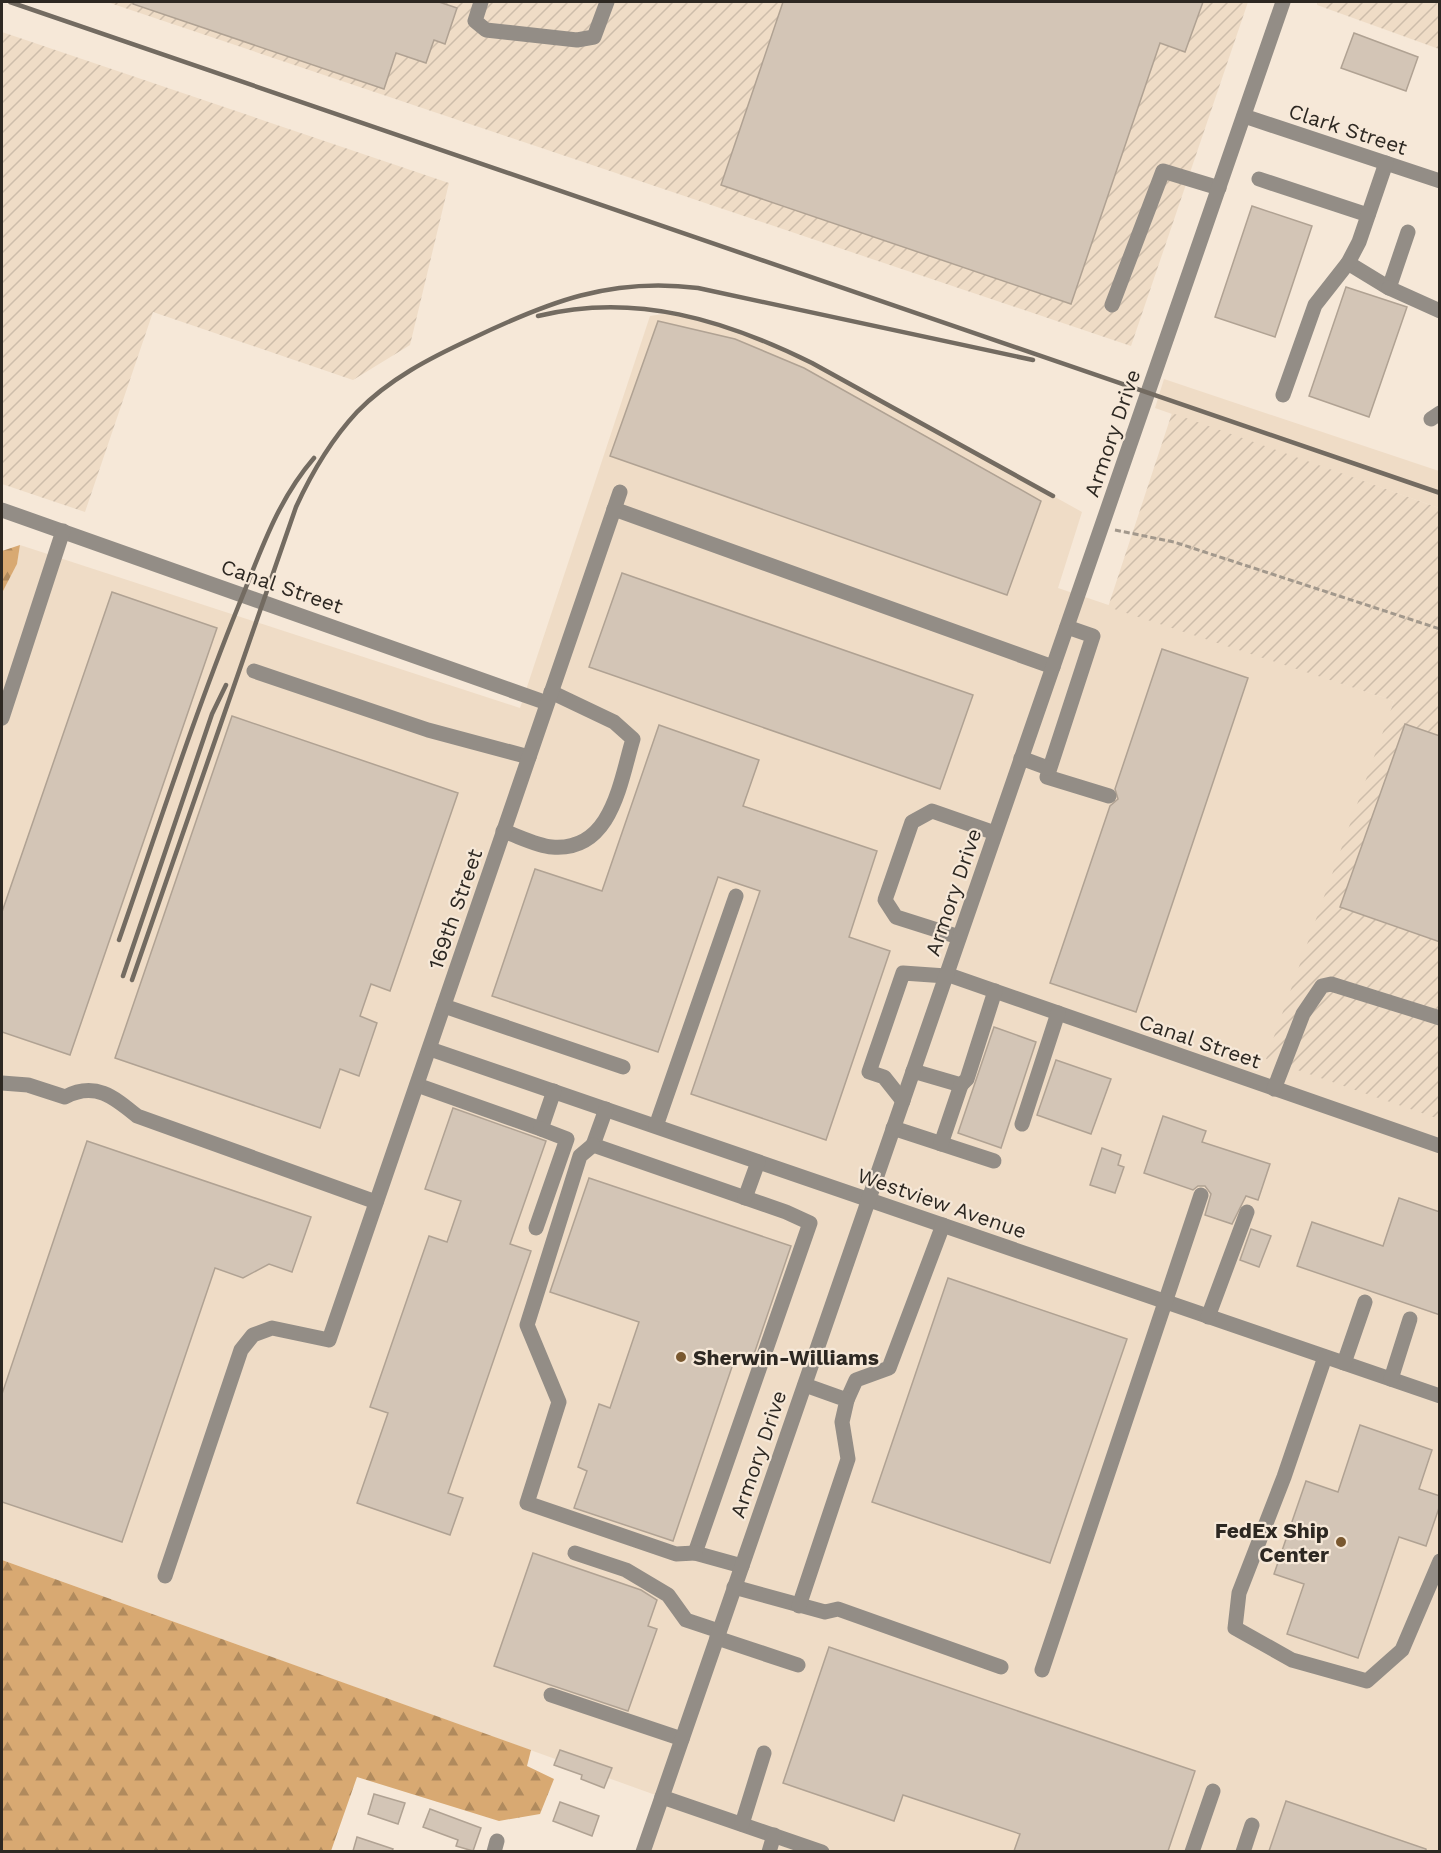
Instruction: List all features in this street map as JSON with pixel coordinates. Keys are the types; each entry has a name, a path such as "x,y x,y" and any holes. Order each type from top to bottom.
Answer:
{"street":[{"path":"482,2 476,21 486,30 577,40 594,37 607,2"},
{"name":"Armory Drive","path":"643,1851 1283,2"},
{"name":"Clark Street","path":"1244,116 1440,181"},
{"path":"1283,395 1315,305 1348,263 1386,164"},
{"path":"1112,304 1163,171 1219,188"},
{"path":"1258,179 1368,215"},
{"path":"1389,288 1408,232"},
{"path":"1348,263 1389,288 1440,311"},
{"name":"169th Street","path":"165,1576 241,1350 253,1335 272,1328 329,1340 620,492"},
{"path":"614,509 1053,667"},
{"name":"Canal Street","path":"2,510 549,698 614,722 633,739 613,804 598,833 579,844 552,847 503,831"},
{"path":"2,718 63,531"},
{"path":"1067,627 1093,636 1048,768 1047,777 1109,796"},
{"path":"254,671 428,730 529,757"},
{"path":"1021,758 1048,768"},
{"path":"959,937 896,917 885,900 912,822 932,811 996,832"},
{"path":"656,1126 736,896"},
{"name":"Canal Street","path":"903,1101 884,1077 869,1072 903,973 946,975 1440,1146"},
{"path":"1274,1089 1303,1014 1322,986 1331,984 1440,1018"},
{"path":"941,1144 961,1085 967,1079 995,991"},
{"path":"444,1006 623,1066"},
{"path":"1022,1124 1058,1013"},
{"name":"Westview Avenue","path":"430,1049 1440,1396"},
{"path":"913,1071 961,1085"},
{"path":"2,1083 28,1085 65,1097 78,1090 111,1095 137,1116 376,1203"},
{"path":"417,1085 567,1139 536,1228"},
{"path":"541,1129 554,1091"},
{"path":"606,1110 593,1145 580,1156 527,1325 559,1402 527,1503 676,1554 695,1553 742,1566"},
{"path":"893,1128 994,1161"},
{"path":"593,1145 786,1212 810,1223 695,1553"},
{"path":"745,1198 758,1162"},
{"path":"1042,1670 1201,1195"},
{"path":"1208,1317 1246,1212"},
{"path":"799,1606 848,1460 842,1422 847,1400 856,1380 889,1368 943,1226"},
{"path":"1344,1363 1365,1302"},
{"path":"1391,1379 1410,1319"},
{"path":"1325,1357 1291,1458 1239,1593 1235,1628 1292,1660 1367,1681 1402,1650 1440,1561"},
{"path":"805,1385 847,1400"},
{"path":"575,1553 626,1570 668,1595 686,1620 718,1635 798,1665"},
{"path":"734,1587 825,1612 838,1610 1001,1667"},
{"path":"551,1695 682,1739"},
{"path":"742,1824 765,1753"},
{"path":"1192,1851 1213,1791"},
{"path":"662,1797 822,1851"},
{"path":"1243,1851 1252,1826"},
{"path":"769,1851 774,1835"}],"path":[{"path":"1101,528 1147,534 1440,628"}],"shaded area":[{"path":"107,2 1248,2 1131,346"},
{"path":"1318,2 1439,2 1439,49 1317,5"},
{"path":"2,32 449,183 410,345 353,380 153,312 85,512 2,484"},
{"path":"676,312 712,321 778,346 846,381 1082,512 1058,588 1394,701 1391,709 1439,1119 1439,1851 643,1851 661,1797 2,1560 2,593 17,564 20,545 520,708 650,316"},
{"path":"1164,379 1439,471 1439,508 1155,408"},
{"path":"1172,413 1439,508 1439,1119 1266,1059 1394,701 1108,607"}],"green space":[{"path":"20,545 17,564 2,593 2,551"},
{"path":"2,1560 531,1750 527,1766 554,1779 540,1814 499,1821 357,1777 331,1851 2,1851"}],"building":[{"path":"133,2 439,2 457,8 445,44 434,40 426,63 396,53 384,89 133,4"},
{"path":"783,2 1203,2 1185,52 1160,43 1071,304 721,185"},
{"path":"1354,33 1418,57 1406,91 1341,68"},
{"path":"1252,206 1312,226 1275,337 1215,317"},
{"path":"1346,287 1407,307 1369,417 1309,396"},
{"path":"658,321 735,339 804,368 1041,501 1007,595 610,456"},
{"path":"622,573 973,695 940,789 589,667"},
{"path":"112,592 217,628 70,1055 2,1032 2,912"},
{"path":"1162,649 1248,678 1136,1012 1050,983 1110,806 1118,799 1115,789"},
{"path":"232,716 458,793 390,991 371,984 360,1016 377,1023 359,1076 340,1069 320,1128 115,1058"},
{"path":"1405,724 1440,736 1440,942 1340,907"},
{"path":"659,725 759,760 743,806 877,851 849,937 890,951 826,1140 691,1094 760,891 718,877 658,1052 492,996 535,869 602,891"},
{"path":"994,1027 1036,1042 1001,1148 958,1133"},
{"path":"1056,1060 1111,1079 1091,1134 1037,1115"},
{"path":"453,1108 546,1141 510,1244 531,1251 448,1493 463,1498 450,1535 357,1503 388,1413 370,1407 412,1285 429,1236 447,1242 461,1201 425,1189"},
{"path":"1163,1116 1206,1131 1202,1142 1270,1164 1258,1200 1246,1196 1232,1224 1205,1215 1211,1194 1205,1186 1198,1186 1193,1190 1144,1173"},
{"path":"87,1141 311,1217 292,1272 269,1264 243,1278 215,1268 122,1542 2,1502 2,1394"},
{"path":"1102,1148 1121,1155 1118,1165 1124,1167 1115,1193 1090,1185"},
{"name":"Sherwin-Williams","path":"589,1178 791,1246 752,1360 736,1355 673,1541 574,1508 587,1471 578,1467 599,1404 610,1408 639,1322 550,1292"},
{"path":"1399,1198 1440,1212 1440,1315 1297,1266 1312,1222 1383,1246"},
{"path":"1251,1229 1271,1236 1259,1267 1240,1260"},
{"path":"948,1278 1127,1339 1050,1563 872,1502"},
{"name":"FedEx Ship Center","path":"1360,1425 1432,1450 1419,1489 1440,1496 1440,1505 1426,1546 1399,1537 1358,1658 1287,1634 1304,1584 1274,1574 1306,1481 1338,1492"},
{"path":"533,1553 641,1590 657,1600 648,1626 657,1629 628,1711 494,1666"},
{"path":"829,1647 1195,1771 1168,1851 1014,1851 1020,1834 903,1795 894,1821 783,1783"},
{"path":"560,1750 612,1768 604,1788 581,1779 582,1775 554,1765"},
{"path":"374,1794 405,1803 398,1824 368,1814"},
{"path":"1286,1801 1426,1849 1426,1851 1269,1851"},
{"path":"560,1802 599,1816 592,1836 553,1821"},
{"path":"430,1809 481,1828 473,1851 456,1846 458,1840 423,1827"},
{"path":"357,1837 393,1849 392,1851 353,1851"}],"railway":[{"path":"10,2 1440,493"},
{"path":"132,980 296,507 330,445 357,412 396,379 440,354 527,314 581,296 637,286 698,288 1033,360"},
{"path":"538,316 574,309 610,307 644,309 679,314 746,334 812,363 1053,496"},
{"path":"119,940 191,731 254,568 289,492 314,458"},
{"path":"123,976 212,714 226,685"}],"place":[{"name":"Sherwin-Williams","path":"681,1357"},
{"name":"FedEx Ship Center","path":"1341,1542"}]}
